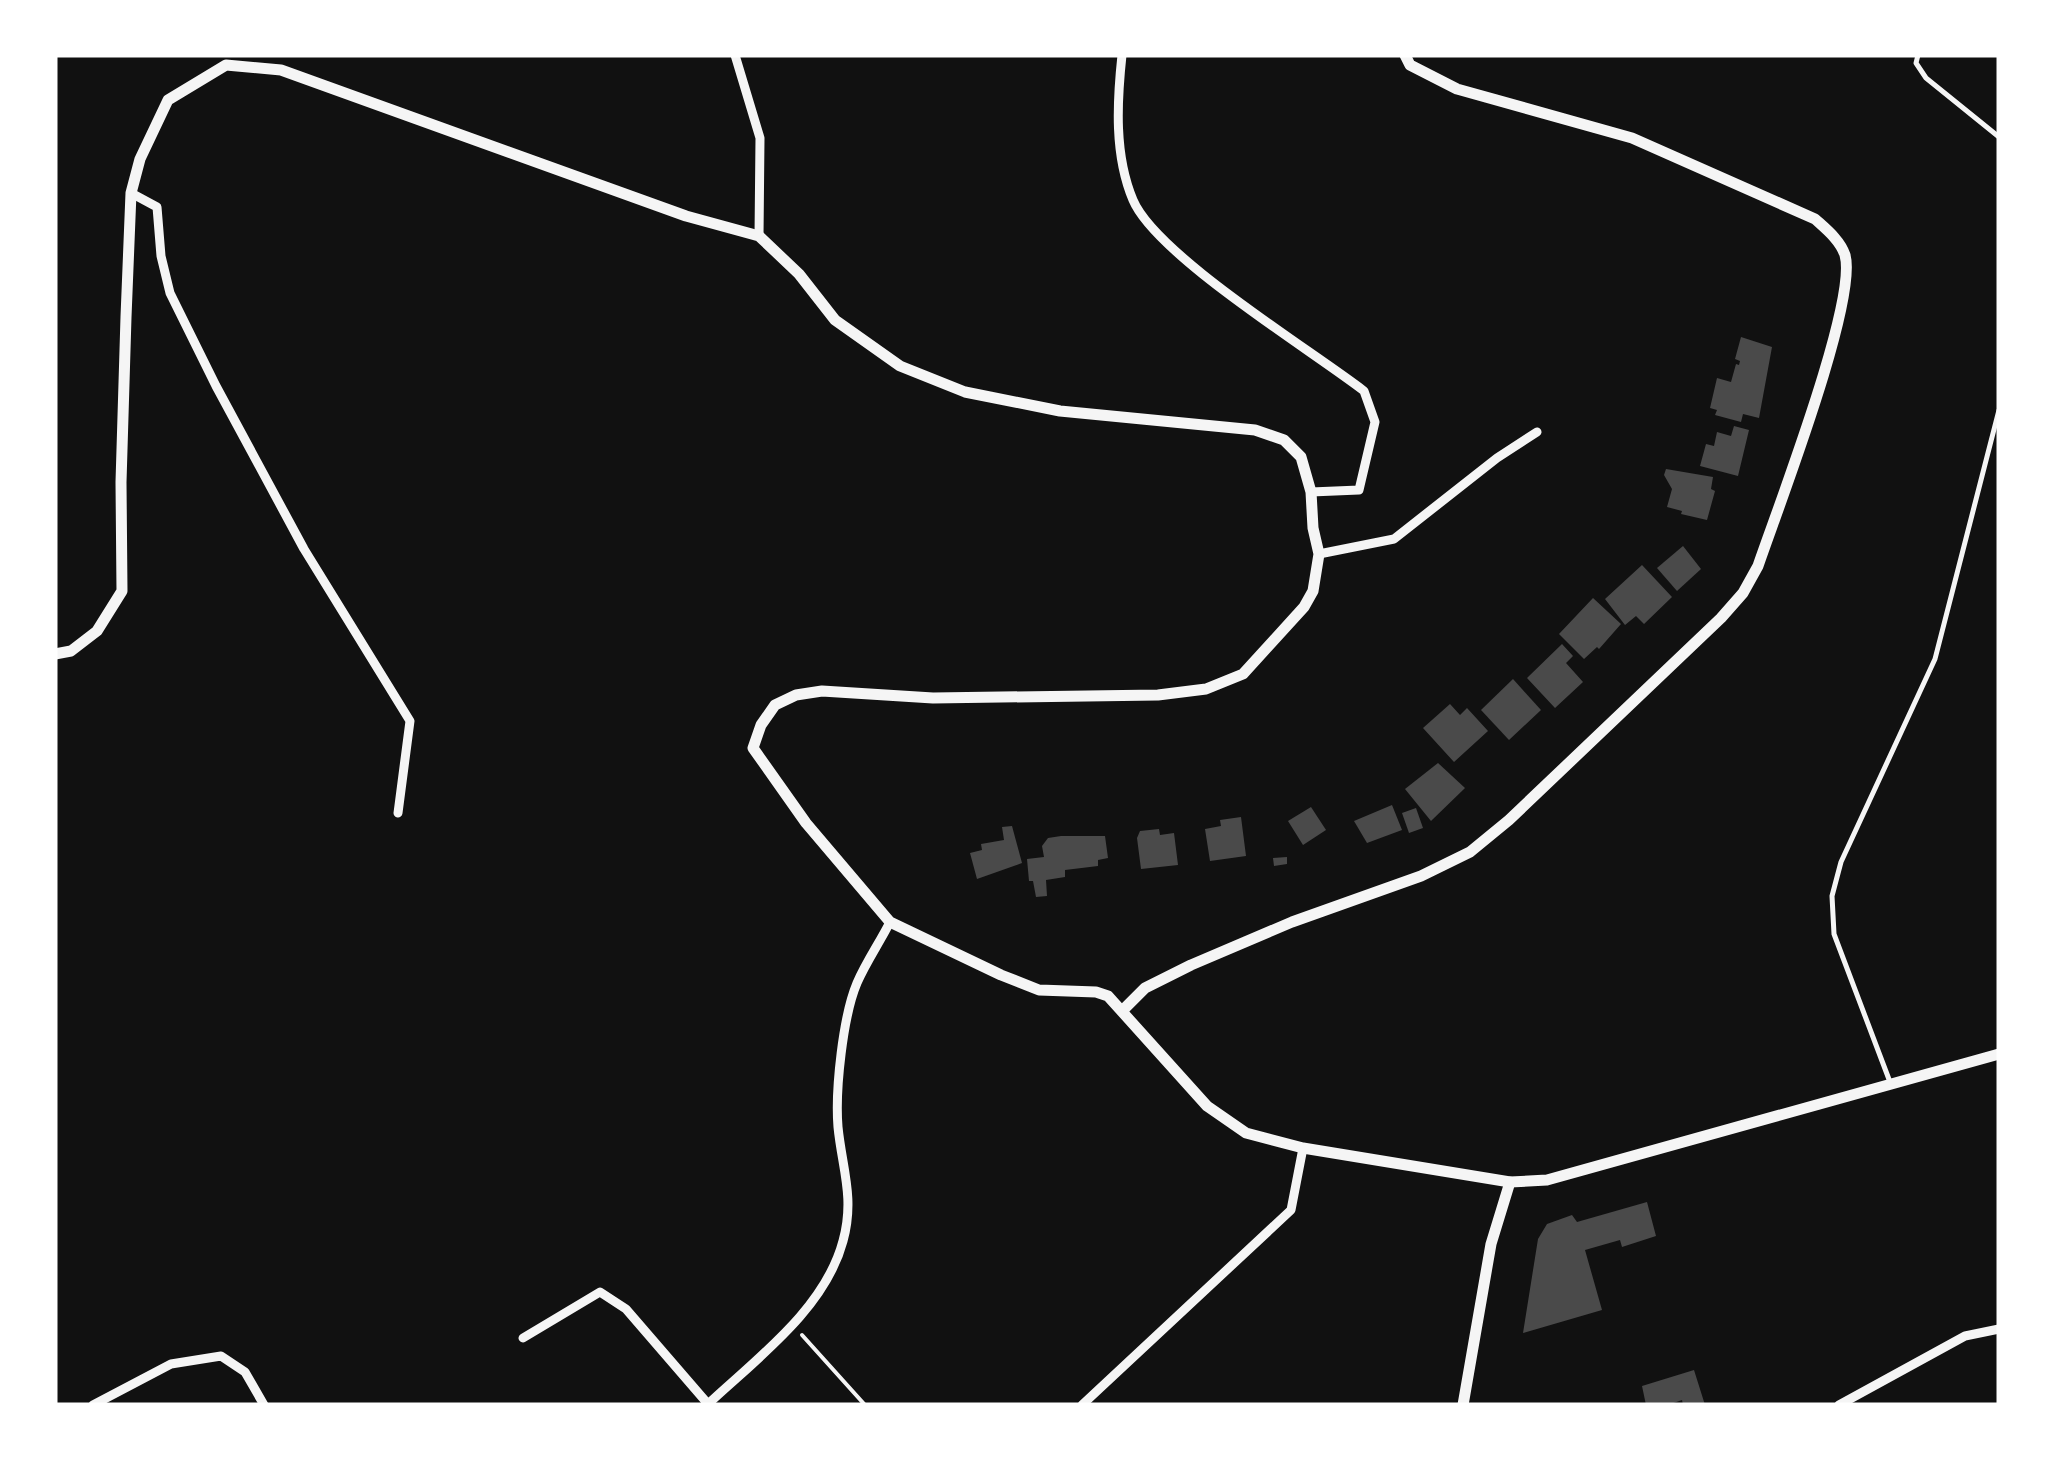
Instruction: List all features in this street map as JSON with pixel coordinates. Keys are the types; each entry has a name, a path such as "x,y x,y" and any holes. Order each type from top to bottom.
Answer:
{"street":[{"path":"735,55 760,138 759,236"},
{"path":"1122,55 1118,143 1133,202 1168,246 1364,391 1375,422 1359,490 1311,492"},
{"path":"1123,1010 1145,988 1191,965 1458,858 1509,820 1743,593 1758,566 1834,337 1846,284 1844,255 1834,236 1816,219 1632,138 1458,89 1410,65 1405,55"},
{"path":"55,654 71,650 97,630 122,591 121,482 131,193 140,159 168,100 226,65 281,70 686,216 759,236 799,274 835,320 900,366 965,392 1060,412 1255,430 1284,440 1301,456 1311,492 1319,554 1313,591 1242,674 1206,690 1158,695 1034,699 896,697 822,691 796,695 774,705 752,748 806,823 890,922 1001,976 1039,990 1108,996 1207,1106 1246,1134 1303,1148 1510,1182 1547,1180 1999,1054"},
{"path":"131,193 157,207 165,274 185,324 304,549 410,721 398,812"},
{"path":"1319,554 1394,540 1536,432"},
{"path":"523,1338 600,1292 626,1309 707,1405 792,1324 821,1288 843,1243 850,1194 838,1126 840,1066 856,985 890,922"},
{"path":"1082,1405 1290,1210 1303,1148"},
{"path":"1463,1405 1491,1244 1510,1182"},
{"path":"1840,1405 1965,1336 1999,1329"},
{"path":"94,1405 170,1364 221,1356 245,1372 264,1405"}],"lane":[{"path":"1918,55 1916,63 1926,78 1999,138"},
{"path":"1890,1082 1834,934 1832,896 1841,862 1935,659 1999,410"}],"path":[{"path":"792,1324 865,1405"}],"building":[{"path":"1741,337 1772,347 1759,418 1743,414 1741,422 1715,415 1717,410 1710,408 1717,378 1731,382 1736,364 1739,365 1740,361 1735,359"},
{"path":"1734,426 1749,430 1738,476 1700,466 1706,444 1714,446 1717,432 1731,436"},
{"path":"1666,469 1713,477 1711,489 1715,491 1707,520 1667,507 1672,489 1664,475"},
{"path":"1683,546 1701,569 1677,591 1657,568"},
{"path":"1642,565 1672,597 1644,624 1636,616 1625,625 1605,599"},
{"path":"1593,598 1621,624 1599,649 1584,659 1559,634"},
{"path":"1562,644 1573,656 1566,663 1583,682 1555,708 1527,678"},
{"path":"1513,679 1541,710 1509,740 1481,710"},
{"path":"1450,704 1460,715 1467,708 1488,731 1454,762 1423,728"},
{"path":"1438,763 1465,788 1431,821 1405,789"},
{"path":"1392,805 1402,830 1367,843 1354,821"},
{"path":"1311,807 1326,830 1303,845 1288,821"},
{"path":"1416,808 1423,828 1409,833 1402,813"},
{"path":"1241,817 1246,856 1210,861 1205,829 1221,826 1220,820"},
{"path":"1012,826 1022,863 977,879 970,853 982,850 981,844 1004,840 1002,827"},
{"path":"1159,829 1160,835 1174,833 1178,865 1141,869 1137,838 1140,831"},
{"path":"1105,836 1108,858 1098,860 1098,866 1065,870 1065,877 1046,880 1047,896 1036,897 1033,881 1029,881 1027,859 1044,857 1042,846 1048,838"},
{"path":"1287,857 1287,864 1274,866 1273,858"},
{"path":"1647,1202 1656,1236 1622,1247 1620,1240 1585,1250 1602,1310 1523,1333 1538,1239 1547,1224 1572,1215 1577,1222"},
{"path":"1694,1370 1705,1405 1683,1405 1682,1400 1668,1405 1646,1405 1642,1386"}]}
